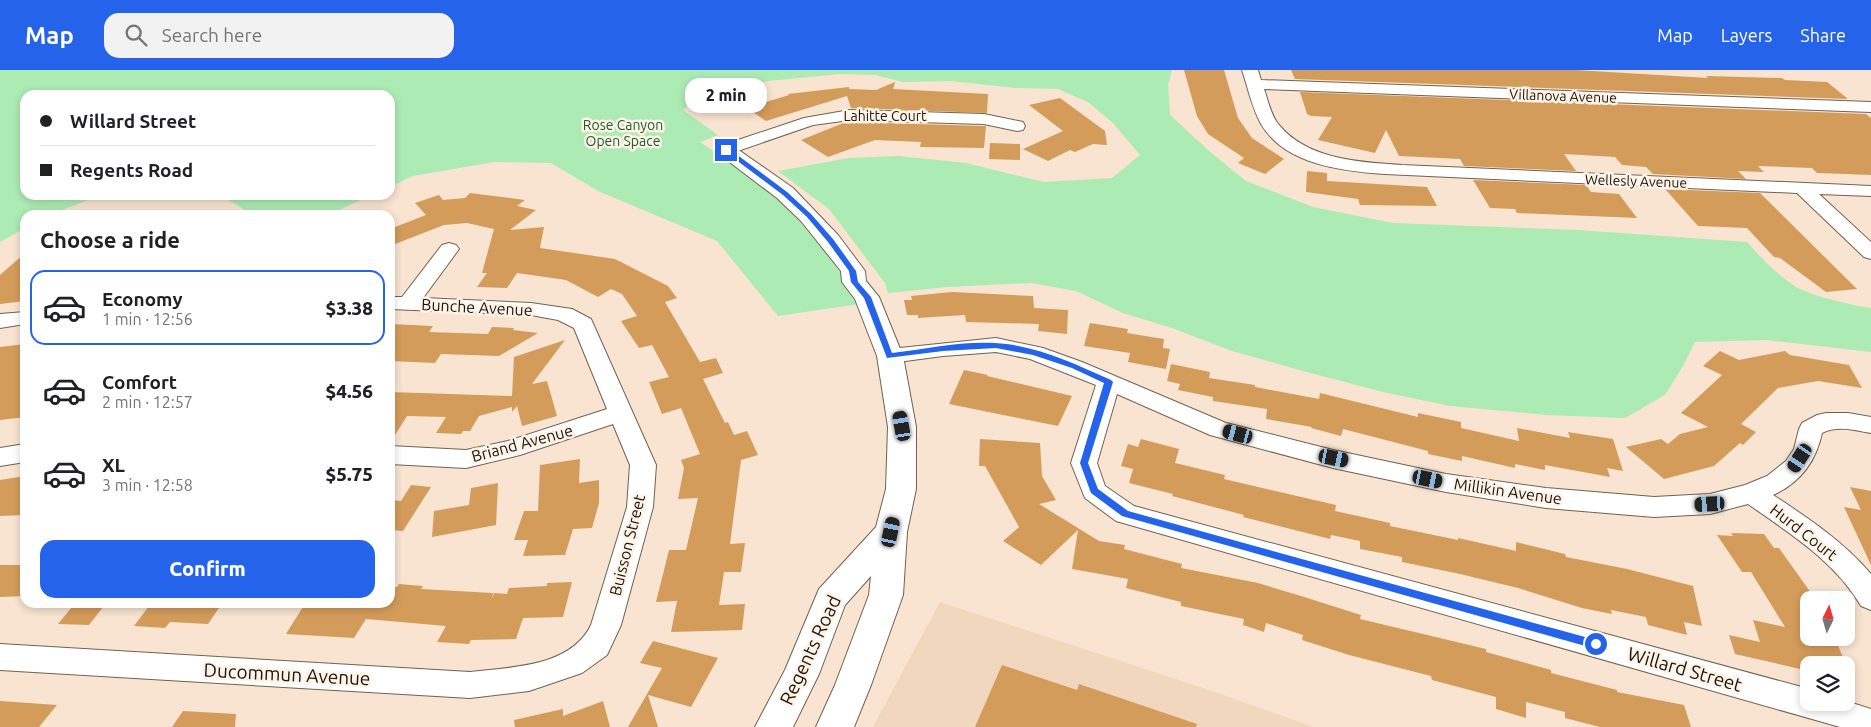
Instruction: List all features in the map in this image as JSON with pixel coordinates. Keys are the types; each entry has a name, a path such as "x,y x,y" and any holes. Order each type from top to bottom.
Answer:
{"street":[{"name":"Villanova Avenue","path":"1253,77 1871,108"},
{"name":"Wellesly Avenue","path":"1253,77 1271,127 1288,142 1308,153 1336,162 1370,169 1871,191"},
{"name":"Lahitte Court","path":"726,150 810,122 845,115 984,119 1017,126"},
{"name":"Regents Road","path":"726,150 785,193 830,240 853,271 854,282 867,297 890,356 902,426 901,489 891,532 886,595 835,727"},
{"path":"1802,188 1871,253"},
{"path":"399,303 449,249"},
{"name":"Bunche Avenue","path":"399,303 532,309 564,314"},
{"name":"Buisson Street","path":"564,314 583,324 643,465 640,507 606,626 596,646 571,664"},
{"path":"0,322 20,319"},
{"name":"Millikin Avenue","path":"890,356 943,348 996,345 1035,353 1074,367 1219,429 1334,458 1446,483 1546,498 1654,507 1710,504 1752,493 1776,483 1795,467 1806,450 1811,429 1826,421 1848,421 1871,425"},
{"name":"Willard Street","path":"1109,382 1084,463 1094,491 1125,514 1812,704 1871,723"},
{"name":"Briand Avenue","path":"395,455 466,458 511,449 621,413"},
{"path":"0,456 20,454"},
{"name":"Hurd Court","path":"1752,493 1830,549 1867,589 1871,598"},
{"name":"Regents Road","path":"774,727 801,674 831,598 891,532"},
{"name":"Ducommun Avenue","path":"0,657 470,685 529,678 571,664"}],"shaded area":[{"path":"940,602 1206,689 1314,727 873,727"}],"green space":[{"name":"Rose Canyon Open Space","path":"0,70 1172,70 1168,85 1170,115 1209,151 1246,181 1313,207 1393,223 1578,230 1747,242 1770,266 1796,287 1832,300 1871,308 1871,352 1766,340 1695,342 1665,395 1625,418 1547,415 1450,406 1383,392 1303,371 1232,351 1172,328 1123,313 1076,291 1031,283 947,287 888,293 885,283 829,209 778,171 849,158 899,156 966,163 1044,182 1112,178 1140,155 1113,123 1088,102 1058,89 1016,88 950,81 903,82 875,75 840,74 768,81 712,97 697,95 683,110 718,135 700,142 759,184 811,231 842,269 859,304 778,316 717,241 598,191 551,163 494,162 413,176 395,185 395,90 20,90 20,200 88,200 62,210 20,210 20,231 0,242"},
{"path":"228,200 361,200 339,210 245,210"}],"building":[{"path":"1184,70 1224,70 1238,118 1252,138 1284,159 1265,174 1238,163 1244,158 1208,134 1197,116"},
{"path":"1291,70 1576,70 1708,78 1706,76 1782,78 1785,80 1827,82 1848,99 1295,79"},
{"path":"895,82 893,89 988,94 987,113 851,108 847,96 766,121 747,108 788,94 849,87 849,89 876,90"},
{"path":"1300,92 1866,114 1871,118 1871,175 1817,173 1812,168 1758,166 1764,172 1738,171 1746,179 1653,174 1646,167 1622,165 1615,157 1564,154 1576,171 1464,166 1460,159 1399,156 1386,130 1375,153 1318,140 1332,117 1311,116 1307,114"},
{"path":"1060,98 1105,131 1107,145 1093,144 1075,152 1070,150 1048,161 1023,149 1063,131 1029,105"},
{"path":"846,122 986,126 984,148 920,147 921,142 875,140 828,157 801,140"},
{"path":"990,143 1020,144 1020,160 989,159"},
{"path":"1307,171 1327,173 1327,181 1427,187 1437,206 1360,205 1358,199 1306,192"},
{"path":"1473,180 1586,185 1591,192 1619,194 1637,218 1517,213 1515,209 1490,208"},
{"path":"1665,189 1760,193 1857,289 1826,292 1780,258 1774,257 1747,228 1698,226"},
{"path":"470,193 525,200 517,206 536,210 510,230 544,227 540,248 615,259 668,286 677,298 665,302 700,362 716,358 723,373 703,379 725,423 728,422 734,435 747,431 758,455 741,460 730,544 745,543 741,572 724,572 719,605 745,604 742,630 671,632 677,601 656,602 669,550 686,550 698,498 678,499 684,468 681,460 700,454 681,408 662,414 649,382 669,377 652,345 639,348 621,321 637,316 622,294 611,289 598,297 566,280 517,273 507,288 477,287 487,273 482,273 494,229 467,223 444,225 395,244 395,227 426,215 415,203 439,195 443,200 465,198"},
{"path":"20,257 20,302 0,304 0,275"},
{"path":"952,292 1033,296 1034,308 1068,310 1067,334 1038,331 1039,324 966,322 965,315 918,318 918,315 907,315 904,300 912,300 911,296"},
{"path":"1090,323 1128,329 1127,333 1164,339 1163,348 1170,349 1166,369 1128,362 1130,353 1084,346"},
{"path":"395,324 433,326 429,332 488,334 492,327 514,328 513,330 538,333 499,356 441,354 435,363 395,361"},
{"path":"565,340 532,384 547,381 557,416 522,426 517,406 512,412 512,407 479,416 470,431 463,431 461,434 436,433 446,417 407,416 395,435 395,392 512,396 514,357"},
{"path":"20,345 20,418 0,420 0,347"},
{"path":"1720,351 1739,360 1785,351 1790,355 1849,365 1862,388 1818,381 1778,388 1741,424 1756,432 1743,445 1740,443 1714,466 1664,479 1626,447 1661,439 1668,444 1680,434 1708,427 1681,413 1722,375 1703,366"},
{"path":"1171,364 1210,372 1209,378 1255,385 1255,387 1319,399 1320,393 1418,417 1418,413 1461,422 1461,428 1519,441 1517,428 1570,438 1568,432 1613,439 1623,471 1607,468 1610,477 1545,465 1545,470 1515,464 1515,468 1462,456 1462,461 1428,454 1428,451 1343,429 1341,436 1312,427 1266,419 1267,409 1213,401 1213,397 1178,390 1180,384 1167,381"},
{"path":"964,370 1072,396 1058,426 949,404"},
{"path":"980,439 1040,443 1042,476 1056,500 1039,504 1099,541 1125,545 1124,549 1182,564 1181,568 1258,583 1361,615 1360,619 1486,649 1486,652 1551,670 1551,673 1617,690 1617,692 1684,705 1691,727 1600,727 1565,718 1565,712 1526,702 1526,718 1496,709 1496,697 1432,680 1431,676 1349,655 1302,640 1303,635 1266,623 1264,632 1243,625 1244,619 1181,606 1181,602 1126,588 1128,579 1072,569 1078,530 1041,565 1003,541 1019,527 985,466 979,466"},
{"path":"1141,439 1179,449 1175,463 1225,475 1224,479 1336,505 1335,511 1390,523 1390,526 1516,551 1516,542 1565,554 1566,557 1627,569 1693,586 1702,626 1684,622 1687,635 1648,625 1646,617 1611,610 1612,614 1582,608 1518,588 1402,562 1402,557 1360,549 1360,541 1331,535 1330,539 1243,517 1244,515 1129,483 1133,469 1121,466 1128,444 1138,447"},
{"path":"580,459 579,483 599,480 599,503 592,528 573,529 565,555 523,556 528,540 514,540 524,511 538,511 540,465"},
{"path":"20,477 20,515 0,516 0,480"},
{"path":"498,483 496,525 432,537 434,511 469,505 471,488"},
{"path":"411,485 431,487 403,531 395,530 395,500 401,501"},
{"path":"1850,487 1871,491 1871,565 1844,507 1861,510"},
{"path":"1731,533 1764,534 1774,548 1779,548 1810,591 1800,591 1800,646 1838,646 1842,656 1800,656 1800,669 1735,654 1729,635 1760,642 1753,620 1785,627 1751,572 1742,572 1717,535 1733,536"},
{"path":"0,565 20,565 20,596 0,597"},
{"path":"572,582 563,617 523,618 516,639 471,640 469,644 437,642 446,626 366,619 354,638 286,634 302,608 395,608 395,587 399,584 423,586 421,589 493,593 492,599 494,593 507,594 509,588 547,586 547,583"},
{"path":"71,608 102,608 89,625 58,624"},
{"path":"148,608 219,608 208,624 170,622 165,628 134,626"},
{"path":"653,641 718,658 691,707 648,695 658,727 628,727 662,668 640,663"},
{"path":"1002,665 1077,690 1079,684 1197,724 1196,727 975,727"},
{"path":"0,701 57,705 39,727 0,727"},
{"path":"603,701 610,727 515,727 514,720 563,709 563,716"},
{"path":"183,711 236,714 235,727 172,727"}],"route":[{"path":"726,150 785,193 830,240 853,271 854,282 867,297 890,356 943,348 996,345 1035,353 1109,382 1084,463 1094,491 1125,514 1596,644"}]}
